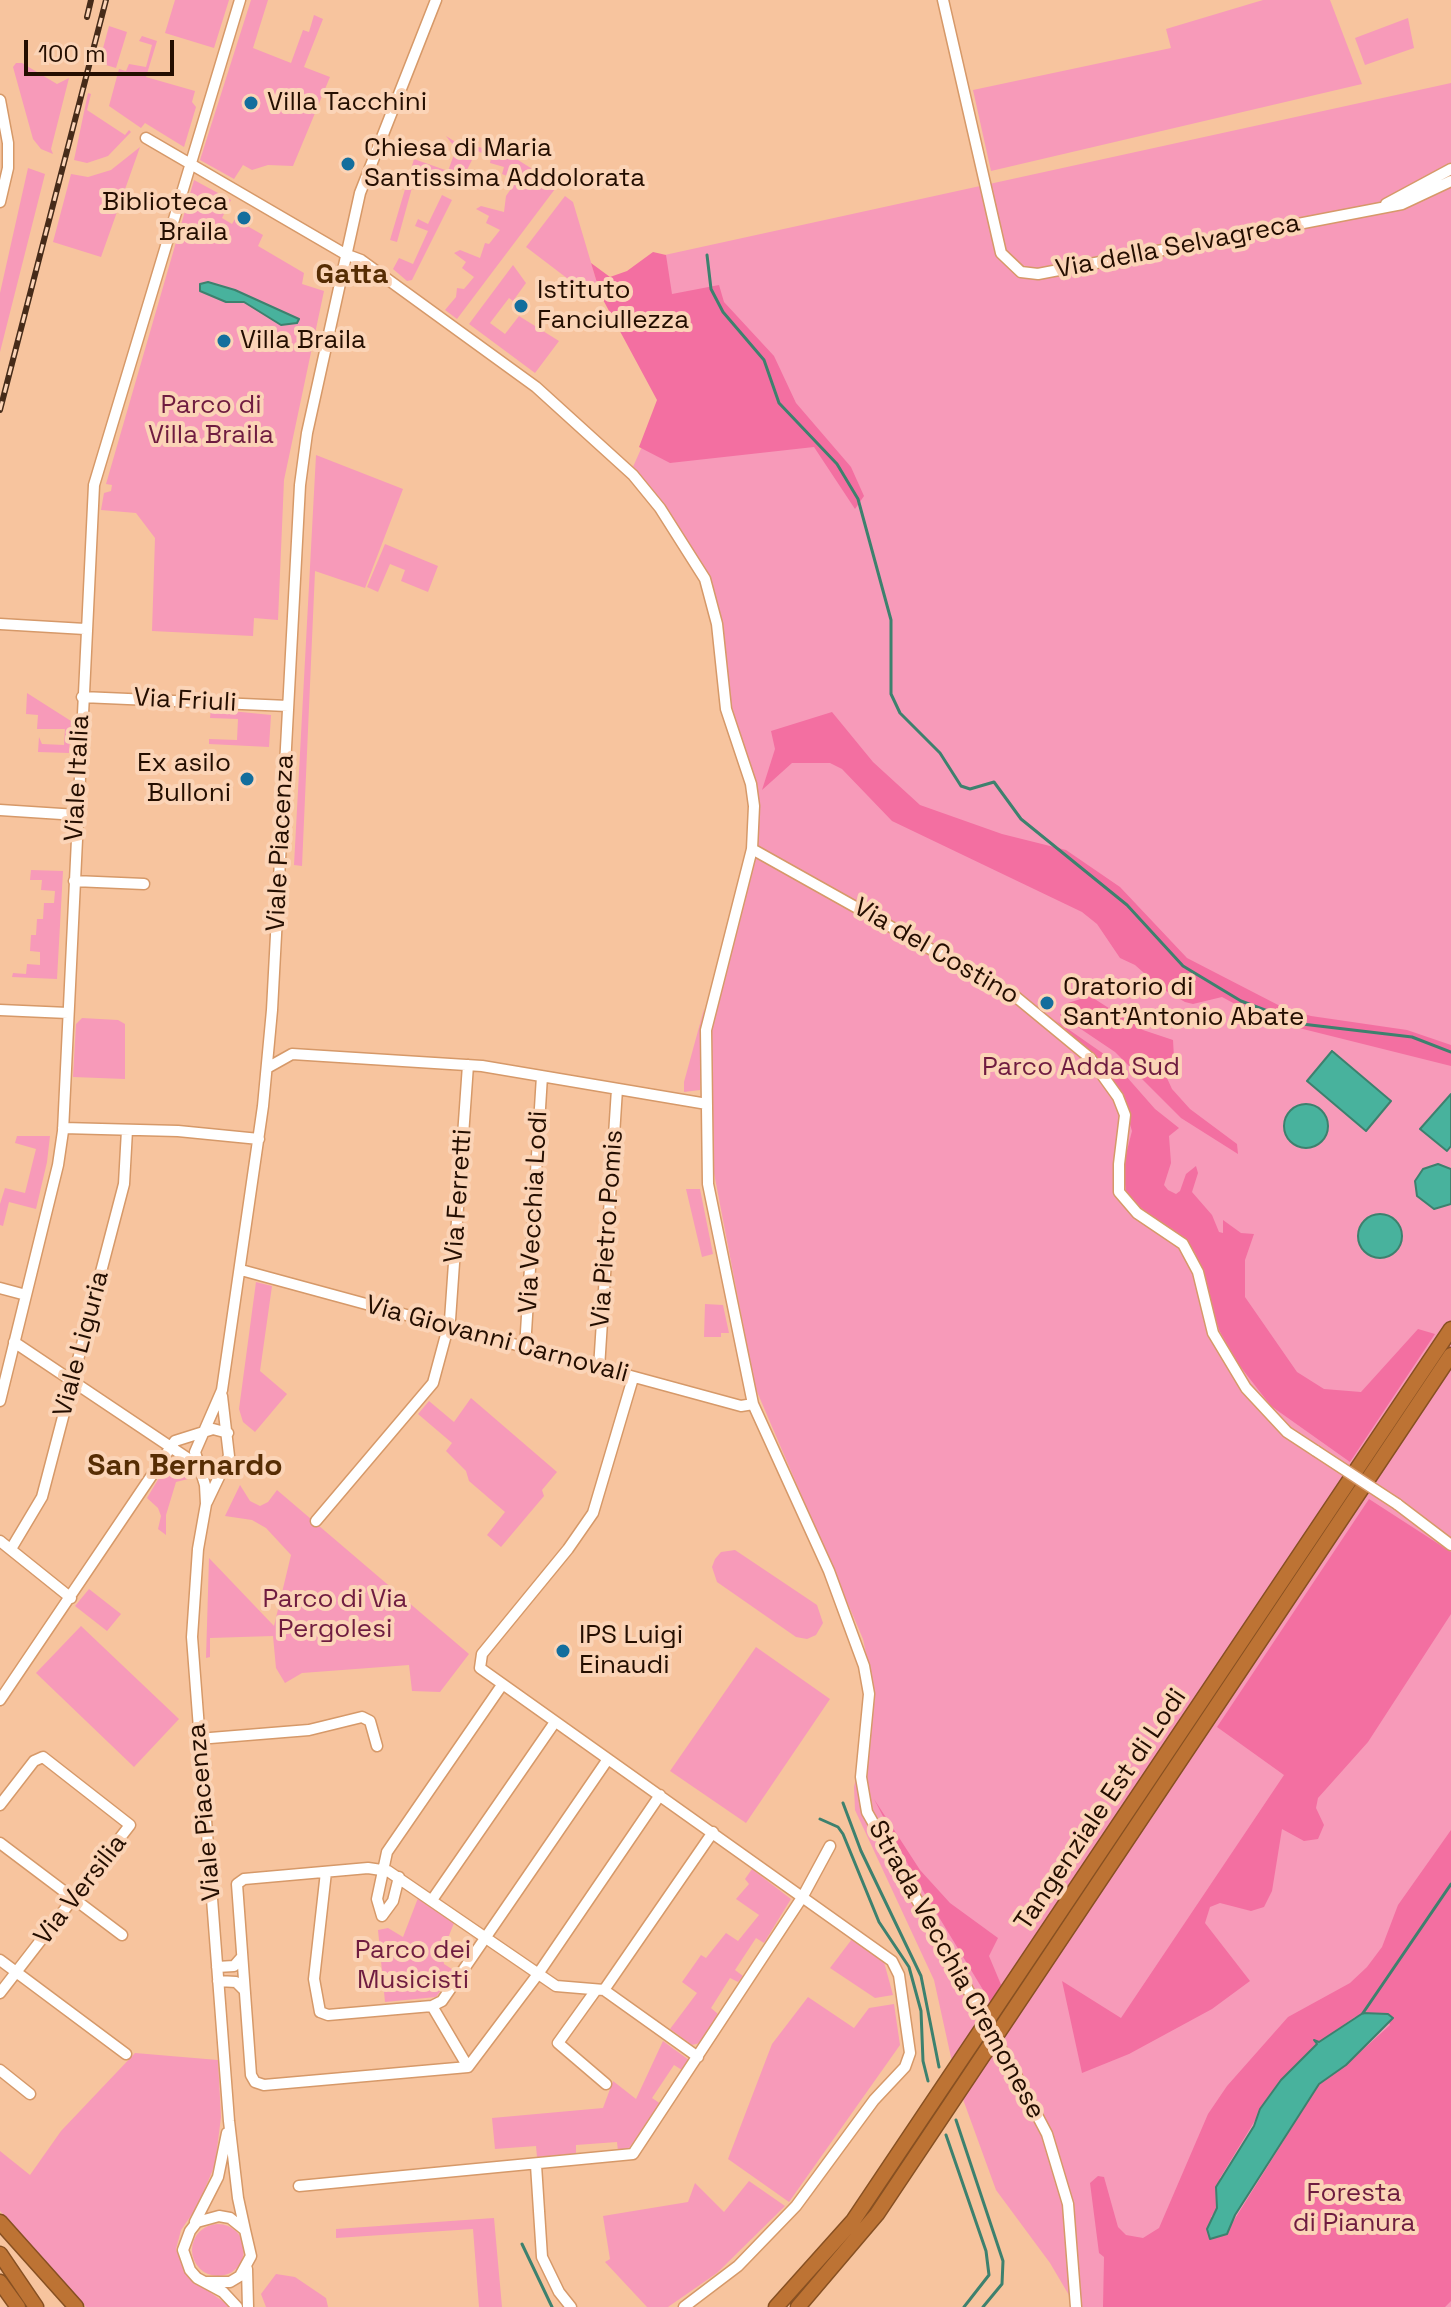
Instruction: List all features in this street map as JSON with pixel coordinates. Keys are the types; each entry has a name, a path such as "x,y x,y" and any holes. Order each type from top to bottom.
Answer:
{"highway":[{"name":"Tangenziale Est di Lodi","path":"776,2307 853,2221 1448,1333"},
{"name":"Tangenziale Est di Lodi","path":"798,2307 877,2214 1451,1355"},
{"path":"0,2222 76,2307"},
{"path":"0,2254 36,2307"},
{"path":"0,2282 18,2307"}],"street":[{"name":"Viale Italia","path":"0,1401 58,1165 63,1128 94,485 240,0"},
{"name":"Viale Piacenza","path":"228,1433 222,1390 259,1139 270,1035 303,458 345,254 372,157 436,0"},
{"name":"Via della Selvagreca","path":"943,0 1001,253 1021,272 1038,274 1402,204 1451,181"},
{"path":"0,100 8,143 6,176 0,202"},
{"path":"0,132 6,176"},
{"name":"Strada Vecchia Cremonese","path":"146,138 345,254 361,260 409,291 536,387 623,463 666,517 700,569 712,600 726,709 751,784 754,806 752,849 708,1017 707,1104 708,1184 753,1404 829,1571 864,1666 869,1694 861,1777 867,1812 1047,2134 1068,2204 1076,2307"},
{"name":"Via della Selvagreca","path":"1382,206 1451,169"},
{"path":"0,624 85,629"},
{"name":"Via Friuli","path":"82,697 288,706"},
{"path":"0,810 77,815"},
{"name":"Via del Costino","path":"752,849 968,968 1031,1007 1090,1058 1118,1097 1125,1115 1119,1192 1137,1213 1183,1244 1198,1272 1213,1333 1246,1388 1287,1432 1397,1504 1451,1545"},
{"path":"74,881 144,884"},
{"path":"0,1010 68,1013"},
{"path":"270,1035 292,1054"},
{"path":"267,1068 292,1054 468,1065 707,1104"},
{"name":"Via Ferretti","path":"316,1521 433,1383 449,1327 468,1065"},
{"name":"Via Vecchia Lodi","path":"525,1348 542,1076"},
{"name":"Via Pietro Pomis","path":"599,1368 617,1089"},
{"path":"63,1128 259,1139"},
{"name":"Viale Liguria","path":"11,1549 40,1502 124,1184 127,1130"},
{"name":"Via Giovanni Carnovali","path":"241,1270 633,1378 741,1406 753,1404"},
{"path":"0,1288 26,1295"},
{"path":"0,1700 71,1598 171,1446 175,1441 218,1429 228,1433 230,1448 226,1466 212,1472 171,1446 72,1381 14,1342"},
{"path":"633,1378 593,1513 568,1549 482,1654 479,1664 502,1685 803,1896 896,1967 909,2060 788,2215 738,2266 684,2307"},
{"name":"Viale Piacenza","path":"202,1431 222,1390"},
{"path":"196,1462 196,1446 202,1431"},
{"name":"Viale Piacenza","path":"196,1462 205,1485 206,1504 198,1549 192,1637 198,1739 229,2121 245,2230"},
{"name":"Viale Piacenza","path":"206,1504 226,1466"},
{"path":"0,1541 71,1598"},
{"path":"399,1877 393,1901 382,1916 377,1899 387,1852 502,1685"},
{"path":"198,1739 309,1730 362,1717 370,1721 377,1746"},
{"path":"432,1900 555,1722"},
{"name":"Via Versilia","path":"0,1805 39,1757 129,1823 128,1831 71,1899 0,1993"},
{"path":"326,1872 314,1979 318,2009 328,2015 432,2006 442,2001 608,1759"},
{"path":"660,1795 538,1974 468,2067 264,2085 255,2082 251,2075 237,1884 244,1879 381,1869 399,1877 486,1938 538,1974 556,1986 600,1990 698,2057"},
{"path":"606,2084 558,2043 600,1990 713,1832"},
{"path":"0,1843 122,1935"},
{"path":"299,2186 633,2154 803,1896 830,1846"},
{"path":"217,1967 234,1966 241,1958"},
{"path":"0,1960 126,2054"},
{"path":"218,1981 232,1981 243,1989"},
{"path":"432,2006 468,2067"},
{"path":"0,2070 30,2094"},
{"name":"Viale Piacenza","path":"190,2231 218,2177 229,2121"},
{"path":"536,2165 542,2257 559,2292 571,2307"},
{"path":"237,2307 223,2292 197,2278 185,2261 183,2250 190,2231 208,2217 230,2218 245,2230 252,2245 245,2292 248,2307"},
{"path":"207,2282 230,2282 247,2267"}],"green space":[{"path":"175,0 229,0 214,48 165,33"},
{"path":"251,0 268,0 253,48 291,63 303,30 309,32 314,15 323,19 304,67 330,77 293,166 268,165 252,170 243,165 234,179 200,160"},
{"path":"1263,0 1330,0 1362,84 991,171 973,90 1171,48 1166,29"},
{"path":"1408,18 1414,48 1365,65 1355,38"},
{"path":"109,26 127,32 116,68 99,63"},
{"path":"142,36 157,41 146,77 195,91 192,102 196,107 184,147 145,123 141,128 109,106 119,69 126,71 129,64 146,67 152,45 139,41"},
{"path":"16,63 22,63 57,84 69,78 51,149 53,154 41,149 33,139 13,67"},
{"name":"Parco Adda Sud","path":"1451,83 1451,2307 1076,2307 1050,2263 996,2190 956,2080 934,1980 855,1810 854,1787 875,1698 863,1639 755,1387 714,1173 711,1034 757,822 758,800 732,710 718,604 699,560 632,469 662,402 651,258"},
{"path":"88,93 91,94 87,110 125,135 129,130 131,132 108,156 87,163 74,160"},
{"path":"446,136 475,154 461,182 418,166 397,242 390,240 414,159 448,171 456,149"},
{"path":"494,145 558,185 457,319 445,310 456,297 457,288 464,289 474,277 462,268 466,262 454,253 460,250 480,258 485,243 489,244 500,230 486,223 489,216 476,209 481,206 504,212 506,196 517,180 502,174 504,167 490,163 491,158 476,150"},
{"path":"140,147 101,257 53,242 71,174 88,177 111,170"},
{"path":"28,168 45,174 0,352 0,293"},
{"name":"Parco di Villa Braila","path":"194,180 231,200 222,218 232,224 235,219 263,235 258,246 304,273 302,284 324,291 284,480 278,620 254,618 253,636 152,631 155,538 136,513 101,510 104,493 111,491 112,485 106,484"},
{"path":"442,195 452,200 412,280 407,281 393,269 399,258 413,264 428,231 415,226 418,219 428,224"},
{"path":"565,196 573,202 601,296 597,301 526,247"},
{"path":"653,252 666,255 672,294 719,285 724,302 774,356 796,403 851,467 864,496 855,509 814,447 670,463 639,447 657,400 601,296 591,263 610,277 627,271"},
{"path":"513,265 526,283 513,301 509,298 490,323 505,334 519,316 559,341 535,373 469,324"},
{"path":"316,455 403,489 365,588 315,571 302,866 294,865"},
{"path":"385,544 438,566 428,592 401,581 405,570 390,564 378,592 367,587"},
{"path":"27,693 71,721 69,753 38,752 39,737 42,744 64,745 65,729 37,729 38,715 26,714"},
{"path":"211,709 271,715 269,747 209,744 209,739 237,740 238,719 210,718"},
{"path":"832,712 873,762 920,805 1002,834 1066,850 1120,887 1187,958 1282,1007 1311,1016 1407,1030 1451,1045 1451,1066 1263,1019 1222,997 1193,1004 1185,1002 1161,988 1135,965 1120,958 1097,924 1082,912 892,821 842,769 830,763 792,763 762,790 775,749 771,731"},
{"path":"31,870 63,871 57,979 12,977 13,973 26,974 27,964 40,965 40,952 30,951 31,935 36,935 37,919 43,919 44,903 54,903 55,891 41,890 42,880 30,880"},
{"path":"1090,996 1143,1030 1173,1040 1174,1058 1166,1076 1172,1089 1190,1109 1237,1144 1238,1154 1181,1118 1115,1052 1060,1015 1068,1003"},
{"path":"704,1009 700,1090 684,1092 684,1082"},
{"path":"82,1018 118,1020 125,1024 125,1079 73,1077 76,1024"},
{"path":"1055,1020 1111,1059 1155,1109 1179,1128 1169,1136 1171,1163 1164,1185 1168,1190 1176,1194 1180,1191 1186,1174 1196,1166 1198,1173 1192,1192 1212,1215 1219,1232 1223,1233 1223,1220 1241,1233 1254,1234 1245,1260 1245,1297 1297,1372 1324,1389 1361,1392 1418,1329 1435,1334 1350,1462 1271,1406 1236,1361 1219,1330 1195,1253 1188,1244 1137,1206 1126,1193 1123,1166 1132,1131 1122,1097 1092,1053"},
{"path":"17,1136 50,1136 47,1162 36,1209 9,1202 3,1226 0,1225 0,1204 5,1188 25,1193 36,1149 15,1143"},
{"path":"686,1189 700,1189 713,1254 702,1257"},
{"path":"256,1282 272,1286 260,1371 287,1394 255,1432 243,1422 239,1409"},
{"path":"705,1304 723,1305 729,1333 721,1333 721,1337 704,1337"},
{"path":"471,1398 557,1472 542,1490 544,1496 501,1547 487,1535 505,1512 469,1481 466,1471 446,1451 452,1443 418,1414 429,1401 454,1422"},
{"path":"179,1458 188,1464 192,1478 176,1482 166,1515 166,1535 158,1529 161,1516 158,1508 147,1498 169,1461"},
{"name":"Parco di Via Pergolesi","path":"240,1485 250,1501 260,1506 268,1502 277,1490 469,1654 440,1692 412,1691 409,1665 302,1673 285,1683 276,1668 273,1636 210,1638 210,1657 206,1658 209,1558 274,1626 291,1555 266,1528 252,1520 225,1516"},
{"path":"1369,1499 1451,1552 1451,1614 1368,1742 1318,1798 1316,1808 1324,1825 1318,1839 1304,1841 1282,1829 1272,1891 1264,1907 1251,1911 1220,1903 1210,1907 1205,1923 1250,1981 1212,2009 1129,2054 1082,2073 1062,1981 1121,2018 1284,1775 1217,1727"},
{"path":"735,1550 817,1605 823,1623 816,1635 807,1639 796,1637 717,1582 712,1567 715,1559 721,1552"},
{"path":"89,1589 121,1614 107,1631 75,1606"},
{"path":"81,1626 179,1719 134,1767 36,1673"},
{"path":"756,1647 830,1699 746,1823 670,1771"},
{"path":"874,1799 920,1870 950,1903 998,1938 989,1956 1002,1987 991,2003 914,1876"},
{"name":"Foresta di Pianura","path":"1451,1830 1451,2301 1445,2307 1103,2307 1104,2257 1099,2253 1090,2183 1098,2176 1104,2177 1118,2227 1126,2235 1143,2238 1159,2228 1208,2114 1227,2086 1288,2017 1350,1983 1367,1967 1382,1947 1398,1905","holes":["1385,2013 1390,2025 1346,2065 1319,2084 1231,2225 1211,2217 1217,2208 1220,2178 1276,2086 1317,2044 1315,2041 1319,2042 1355,2017"]},
{"path":"752,1869 791,1899 764,1943 756,1938 735,1970 743,1976 738,1982 730,1978 711,2008 718,2014 700,2043 692,2045 670,2029 697,1993 682,1982 701,1955 706,1958 726,1933 738,1941 759,1915 736,1899 749,1884 745,1879"},
{"name":"Parco dei Musicisti","path":"418,1898 454,1923 442,1953 444,1964 455,1971 436,1997 385,2002 378,1930 388,1928 403,1937"},
{"path":"852,1939 884,1962 893,1995 875,1998 830,1968"},
{"path":"808,1997 854,2028 869,2008 894,2004 900,2045 789,2202 728,2159 772,2044"},
{"path":"663,2041 689,2060 682,2070 674,2065 652,2098 661,2104 629,2148 618,2151 617,2142 576,2145 576,2154 537,2157 536,2146 495,2149 492,2118 603,2108 613,2081 636,2099"},
{"path":"135,2053 218,2060 221,2117 215,2165 197,2207 181,2230 176,2249 187,2276 231,2307 86,2307 0,2211 0,2151 30,2175 61,2131"},
{"path":"749,2181 785,2206 717,2273 668,2307 647,2307 605,2262 610,2259 603,2216 688,2202 695,2183 724,2212"},
{"path":"494,2218 502,2307 479,2307 473,2229 336,2238 336,2229"},
{"path":"218,2224 237,2231 244,2250 237,2269 218,2276 199,2269 192,2250 199,2231"},
{"path":"276,2274 295,2277 326,2298 328,2307 266,2307 261,2294"}],"water":[{"path":"208,282 235,290 299,319 297,323 281,325 244,302 226,302 200,291 200,284"},
{"path":"1332,1051 1391,1101 1366,1131 1307,1081"},
{"path":"1451,1094 1451,1146 1447,1151 1420,1129"},
{"path":"1306,1104 1322,1110 1328,1126 1322,1142 1306,1148 1290,1142 1284,1126 1290,1110"},
{"path":"1438,1164 1451,1169 1451,1204 1434,1209 1417,1196 1415,1181 1423,1169"},
{"path":"1380,1214 1396,1220 1402,1236 1396,1252 1380,1258 1364,1252 1358,1236 1364,1220"},
{"path":"1363,2013 1388,2014 1393,2018 1346,2065 1319,2084 1235,2215 1227,2234 1210,2239 1207,2229 1217,2208 1216,2187 1254,2126 1260,2109 1281,2080 1317,2044 1314,2040 1319,2042"}],"waterway":[{"path":"707,255 711,289 723,312 764,360 779,403 837,464 858,499 891,620 891,694 900,713 940,753 961,786 970,789 994,782 1021,819 1127,905 1183,966 1241,1001 1302,1024 1412,1037 1451,1052"},
{"path":"843,1803 861,1851 921,1976 939,2067"},
{"path":"820,1819 838,1827 843,1834 879,1922 909,1967 921,2011 923,2061 928,2081"},
{"path":"1363,2013 1451,1884"},
{"path":"956,2120 1003,2261 1002,2284 983,2307"},
{"path":"946,2135 986,2251 989,2275 964,2307"},
{"path":"522,2244 552,2307"}],"railway":[{"path":"87,17 91,0"},
{"path":"0,410 106,0"}],"place":[{"name":"Villa Tacchini","path":"251,103"},
{"name":"Chiesa di Maria Santissima Addolorata","path":"348,164"},
{"name":"Biblioteca Braila","path":"244,218"},
{"name":"Istituto Fanciullezza","path":"521,306"},
{"name":"Villa Braila","path":"224,341"},
{"name":"Ex asilo Bulloni","path":"247,779"},
{"name":"Oratorio di Sant'Antonio Abate","path":"1047,1003"},
{"name":"IPS Luigi Einaudi","path":"563,1651"}],"district":[{"name":"Gatta","path":"352,275"},
{"name":"San Bernardo","path":"185,1467"}]}
